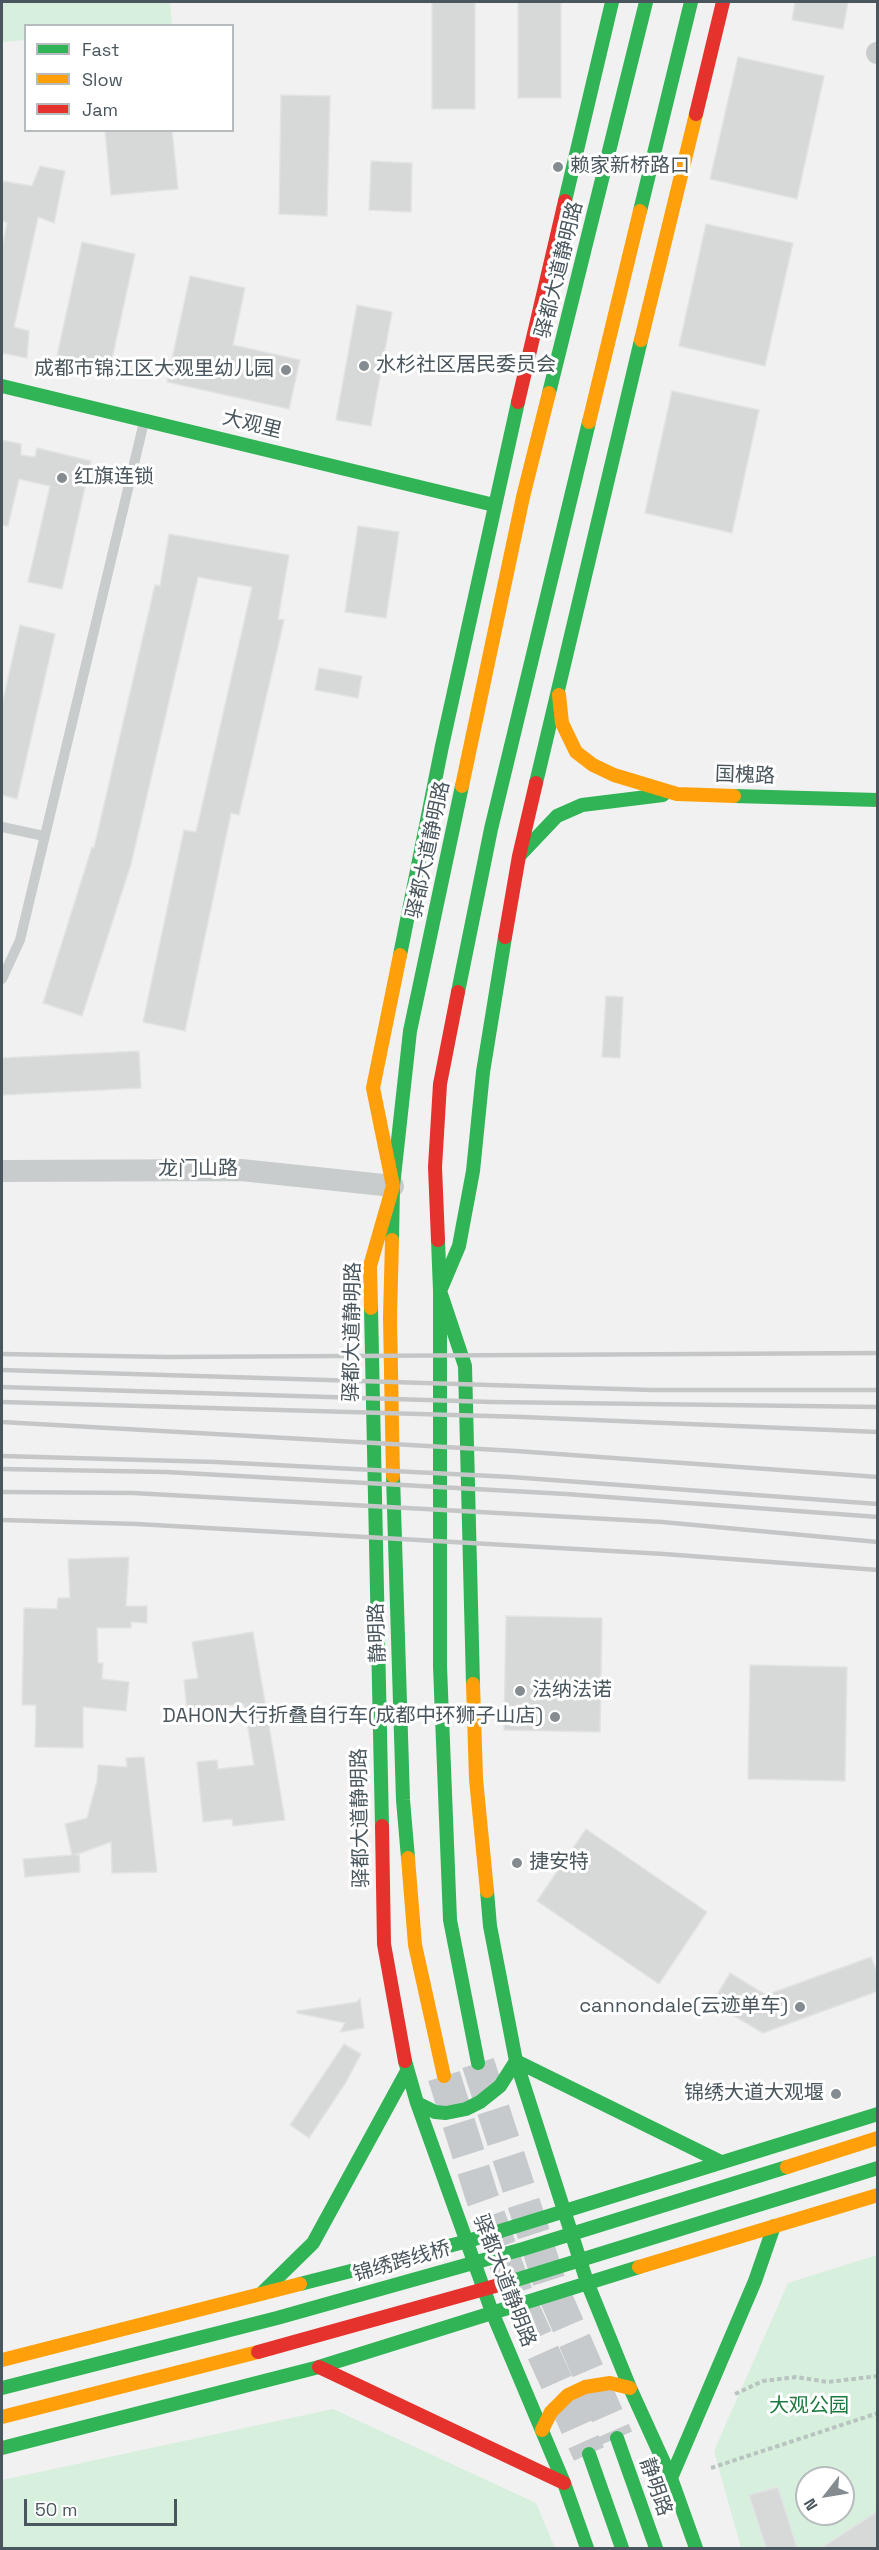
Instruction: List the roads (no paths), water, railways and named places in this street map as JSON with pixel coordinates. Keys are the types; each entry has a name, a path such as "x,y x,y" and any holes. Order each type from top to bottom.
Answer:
{"main road":[{"path":"393,1186 373,1088 442,746 494,505 612,2"},
{"name":"驿都大道静明路","path":"587,2548 564,2483 492,2312 417,2103 407,2071 384,1944 370,1266 393,1186 410,1031 516,532 645,2"},
{"path":"478,2063 450,1920 440,1666 440,1292 435,1167 440,1084 491,829 691,2"},
{"path":"696,2548 671,2478 630,2388 587,2282 516,2061 490,1926 476,1779 465,1366 440,1292 459,1246 473,1171 483,1072 519,856 723,2"},
{"name":"大观里","path":"2,386 494,505"},
{"name":"国槐路","path":"558,685 562,723 576,752 593,765 614,775 677,794 878,800"},
{"path":"519,856 557,816 582,805 677,794"},
{"name":"静明路","path":"393,1186 390,1330 394,1554 403,1800 415,1945 444,2076"},
{"path":"417,2103 435,2112 446,2113 466,2109 480,2102 500,2086 516,2061"},
{"path":"516,2061 721,2162"},
{"path":"263,2292 313,2243 407,2071"},
{"path":"2,2360 468,2241 878,2114"},
{"name":"锦绣跨线桥","path":"2,2388 277,2318 523,2249 878,2138"},
{"path":"2,2417 282,2346 508,2282 878,2168"},
{"path":"2,2448 319,2367 587,2282 878,2195"},
{"path":"671,2478 755,2281 774,2226"},
{"path":"319,2367 564,2483"},
{"path":"542,2430 551,2412 568,2395 585,2387 610,2383 630,2388"},
{"name":"静明路","path":"617,2438 656,2548"},
{"path":"589,2454 622,2548"}],"street":[{"name":"龙门山路","path":"2,1171 241,1170 393,1186"}],"lane":[{"path":"2,979 20,940 145,419"},
{"path":"2,826 44,836"}],"tunnel":[{"path":"478,2063 550,2284 617,2438"},
{"path":"444,2076 481,2194 517,2295 589,2454"}],"railway":[{"path":"2,1354 167,1357 878,1353"},
{"path":"2,1370 652,1390 878,1390"},
{"path":"2,1387 492,1402 878,1407"},
{"path":"2,1402 523,1417 878,1432"},
{"path":"2,1422 516,1451 878,1477"},
{"path":"2,1456 216,1462 511,1477 878,1504"},
{"path":"2,1469 166,1472 566,1494 878,1517"},
{"path":"2,1492 133,1493 662,1522 878,1542"},
{"path":"2,1520 137,1524 664,1554 878,1570"}],"place":[{"name":"赖家新桥路口","path":"558,167"},
{"name":"水杉社区居民委员会","path":"364,366"},
{"name":"成都市锦江区大观里幼儿园","path":"286,370"},
{"name":"红旗连锁","path":"62,478"},
{"name":"法纳法诺","path":"520,1691"},
{"name":"DAHON大行折叠自行车(成都中环狮子山店)","path":"555,1717"},
{"name":"捷安特","path":"517,1863"},
{"name":"cannondale(云迹单车)","path":"800,2007"},
{"name":"锦绣大道大观堰","path":"836,2094"}],"park label":[{"name":"大观公园","path":"809,2407"}]}
